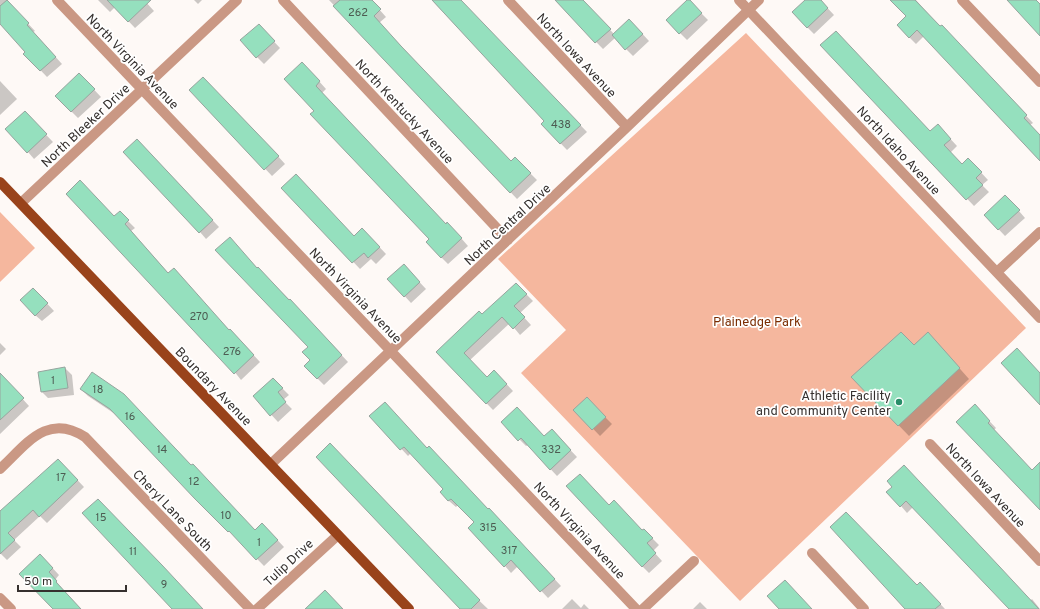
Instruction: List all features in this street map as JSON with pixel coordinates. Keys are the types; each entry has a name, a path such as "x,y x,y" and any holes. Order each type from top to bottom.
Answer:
{"main road":[{"name":"Boundary Avenue","path":"0,182 409,609"}],"street":[{"name":"North Virginia Avenue","path":"57,0 636,609"},
{"name":"North Bleeker Drive","path":"21,203 237,0"},
{"name":"North Kentucky Avenue","path":"283,0 508,240"},
{"name":"North Iowa Avenue","path":"508,0 627,127"},
{"name":"North Idaho Avenue","path":"739,0 1040,318"},
{"name":"North Central Drive","path":"271,464 759,0"},
{"path":"962,0 1040,82"},
{"path":"997,272 1040,232"},
{"name":"Cheryl Lane South","path":"0,469 37,435 49,428 64,427 76,431 85,437 250,609"},
{"name":"North Iowa Avenue","path":"930,444 1040,561"},
{"name":"Tulip Drive","path":"257,609 338,535"},
{"path":"812,553 864,609"},
{"path":"643,609 694,561"},
{"path":"0,598 11,609"}],"green space":[{"name":"Plainedge Park","path":"746,33 1026,328 740,601 521,373 566,330 498,259"},
{"path":"0,212 35,248 0,282"}],"building":[{"path":"7,0 29,23 27,25 56,57 40,71 23,54 25,52 0,24 0,6"},
{"path":"107,0 151,0 128,22"},
{"path":"340,0 372,0 381,9 374,16 401,46 511,161 515,157 531,173 510,193 333,6"},
{"path":"432,0 461,0 581,125 560,144 541,124 544,121"},
{"path":"555,0 583,0 611,29 595,43"},
{"path":"687,0 690,0 702,13 679,34 666,20"},
{"path":"805,0 821,0 828,8 807,28 792,12"},
{"path":"890,0 915,0 940,26 942,25 1027,115 1024,118 1040,135 1040,161 917,30 909,38 897,25 906,16"},
{"path":"1007,0 1036,0 1040,4 1040,36"},
{"path":"629,19 643,34 625,50 612,35"},
{"path":"259,24 275,41 256,58 240,40"},
{"path":"836,31 930,131 938,124 951,139 944,145 962,164 968,158 982,172 976,178 983,185 966,200 820,45"},
{"path":"302,62 320,81 316,86 446,224 447,222 462,238 441,258 426,242 429,239 310,114 314,111 284,79"},
{"path":"79,73 95,89 71,112 55,96"},
{"path":"203,77 279,156 264,170 189,90"},
{"path":"25,111 47,134 27,153 5,129"},
{"path":"137,139 213,220 199,233 123,152"},
{"path":"296,174 354,236 362,228 380,247 368,258 364,253 352,263 281,188"},
{"path":"80,180 114,216 120,211 129,220 125,224 168,273 174,268 229,330 230,329 254,355 234,374 66,194"},
{"path":"1005,195 1020,210 998,230 984,215"},
{"path":"230,237 257,268 258,267 289,300 290,299 342,355 317,379 304,366 310,360 302,352 308,347 215,250"},
{"path":"404,264 420,282 404,297 387,279"},
{"path":"516,283 527,294 514,306 525,317 513,329 502,317 464,353 487,377 494,370 507,384 486,404 436,352 479,311 482,314"},
{"path":"33,288 48,303 35,316 20,300"},
{"name":"Athletic Facility and Community Center","path":"901,332 914,345 928,332 960,368 898,426 851,377"},
{"path":"1017,348 1040,373 1040,405 1001,363"},
{"path":"65,367 68,388 41,392 38,372"},
{"path":"92,372 124,394 255,530 262,523 278,540 256,560 229,531 228,532 195,499 110,409 80,389"},
{"path":"0,373 24,398 0,420"},
{"path":"273,378 283,388 278,392 286,402 270,416 253,396"},
{"path":"587,397 606,417 592,430 573,410"},
{"path":"385,402 427,448 429,446 488,509 489,508 555,579 540,592 511,560 504,567 468,528 474,522 451,499 448,501 440,492 443,489 404,447 400,450 369,416"},
{"path":"975,404 990,421 988,423 1032,470 1040,462 1040,510 956,422"},
{"path":"517,407 544,436 552,429 571,450 550,470 521,438 518,441 501,422"},
{"path":"330,443 480,600 471,609 460,609 316,457"},
{"path":"58,459 78,480 39,517 33,510 8,533 15,540 0,554 0,511"},
{"path":"904,465 1039,609 1009,609 906,501 900,507 886,492 892,487 887,481"},
{"path":"580,474 609,505 614,500 642,530 644,529 653,538 647,543 656,553 642,567 566,486"},
{"path":"98,499 203,609 172,609 82,513"},
{"path":"846,512 917,585 920,582 941,604 935,609 905,609 830,527"},
{"path":"40,554 53,568 49,572 57,581 56,582 81,609 53,609 19,574"},
{"path":"785,580 812,609 779,609 767,596"},
{"path":"325,590 343,609 305,609"}],"place":[{"name":"Athletic Facility and Community Center","path":"899,402"}]}
